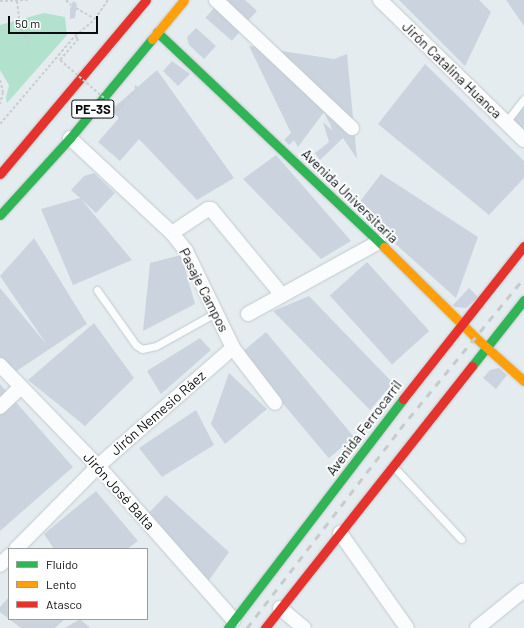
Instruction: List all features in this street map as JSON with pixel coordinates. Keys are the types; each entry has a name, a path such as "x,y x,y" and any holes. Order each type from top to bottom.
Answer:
{"main road":[{"name":"PE-3S","path":"0,215 70,138 184,0"},
{"name":"PE-3S","path":"0,174 142,2"},
{"name":"Avenida Universitaria","path":"157,32 379,242 461,324 524,381"},
{"name":"Avenida Ferrocarril","path":"231,624 461,324 524,246"},
{"path":"265,628 524,300"}],"street":[{"path":"216,0 352,128"},
{"name":"Jirón Catalina Huanca","path":"380,0 524,140"},
{"name":"Pasaje Campos","path":"70,138 172,233 200,275 215,313 233,348 275,403"},
{"path":"172,233 208,209 215,211 282,295"},
{"path":"248,314 379,242"},
{"name":"Jirón Nemesio Ráez","path":"17,548 98,466 233,348"},
{"name":"Jirón José Balta","path":"0,365 98,466 231,624"},
{"path":"0,407 21,387"},
{"path":"340,533 407,628"},
{"path":"0,565 8,557"},
{"path":"477,628 524,590"},
{"path":"280,608 304,628"}],"lane":[{"path":"506,122 524,99"},
{"path":"97,290 136,345 142,349 156,346 215,313"},
{"path":"393,466 461,539"}],"path":[{"path":"0,1 28,0"},
{"path":"66,0 71,5"},
{"path":"0,124 75,36 95,19 108,0"},
{"path":"17,1 20,27 30,42"},
{"path":"76,8 95,19"},
{"path":"75,36 78,39 60,60 118,110 137,88"},
{"path":"0,80 3,92 0,104"}],"green space":[{"path":"44,13 65,17 67,35 7,103 6,98 9,85 0,70 0,25"}],"building":[{"path":"221,0 245,0 257,11 244,25"},
{"path":"399,0 479,0 491,12 465,66"},
{"path":"506,0 524,0 524,26"},
{"path":"73,1 77,4 75,18 70,19 70,9"},
{"path":"214,8 240,31 232,41 205,18"},
{"path":"196,28 216,46 204,59 189,45 187,37"},
{"path":"249,46 334,59 347,54 357,159 343,138 320,160 315,153 329,142 323,122 333,131 324,112 298,147 294,140 289,145 284,140 291,133"},
{"path":"172,61 190,74 178,86 163,71"},
{"path":"425,64 524,161 524,178 489,215 378,124"},
{"path":"157,70 234,178 197,200 139,139 120,161 98,142 119,118 111,110"},
{"path":"524,100 524,134 506,122"},
{"path":"276,155 351,241 321,259 243,179"},
{"path":"94,173 115,193 96,213 81,199 132,260 73,285 41,209 80,198 71,190 84,176"},
{"path":"381,174 478,237 456,298 355,208"},
{"path":"34,238 87,324 15,372 0,357 0,288 47,345 0,276"},
{"path":"181,255 195,304 143,331 150,263"},
{"path":"367,262 429,331 392,365 330,295"},
{"path":"469,288 478,297 466,308 455,307 453,305"},
{"path":"309,296 393,383 370,410 273,311"},
{"path":"94,323 134,378 85,426 28,380"},
{"path":"266,332 354,437 329,458 241,353"},
{"path":"200,338 211,350 161,394 147,371"},
{"path":"499,368 507,375 496,389 483,378 490,370"},
{"path":"229,373 267,409 225,444 211,424"},
{"path":"0,384 73,467 0,531"},
{"path":"196,410 214,445 162,477 139,448"},
{"path":"96,491 138,541 128,548 53,548 44,534"},
{"path":"166,495 229,552 207,583 144,518"},
{"path":"8,598 8,618 0,612 0,607"},
{"path":"10,620 64,620 55,628 21,628"},
{"path":"78,620 81,620 90,628 65,628"}],"railway":[{"path":"247,628 400,429 524,278"}],"traffic: fast":[{"path":"157,32 384,247"},
{"path":"0,215 70,138 152,39"},
{"path":"472,366 524,300"},
{"path":"228,628 403,399"}],"traffic: slow":[{"path":"152,39 184,0"},
{"path":"384,247 475,337 524,381"}],"traffic: jam":[{"path":"0,174 146,0"},
{"path":"403,399 524,246"},
{"path":"265,628 472,366"}]}
